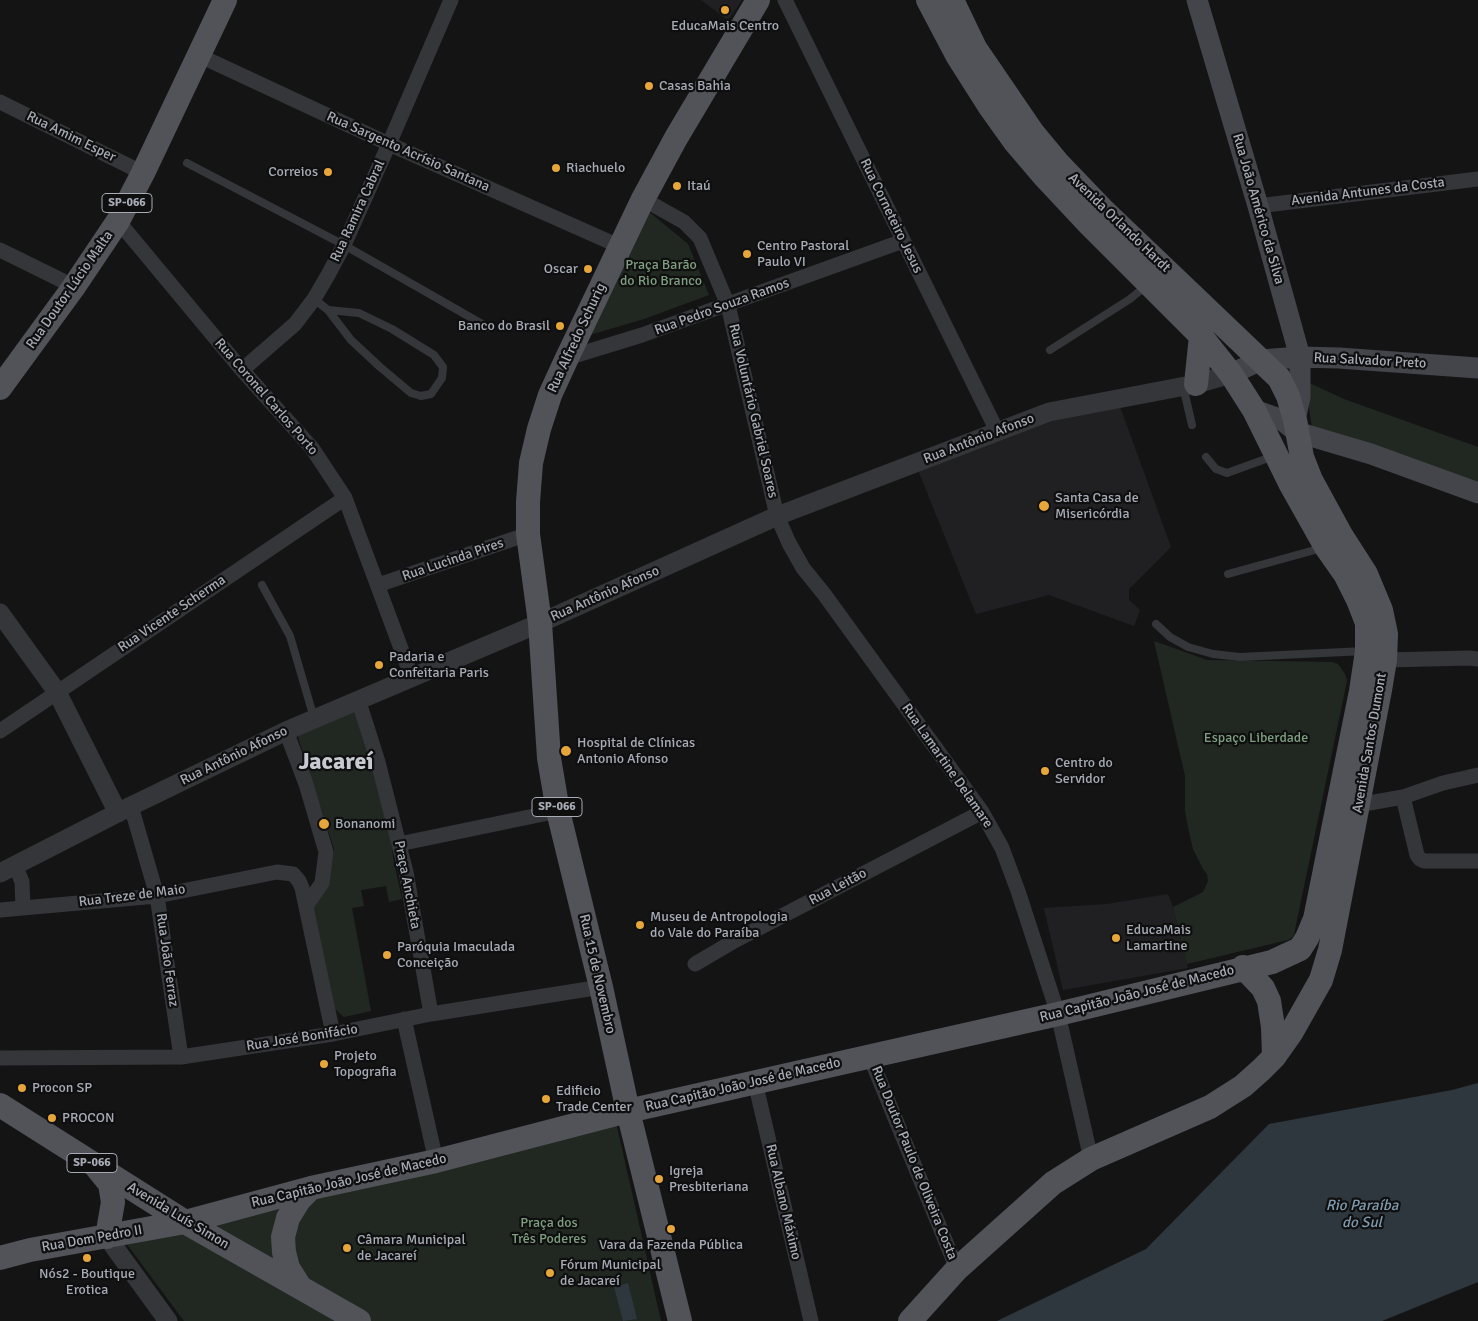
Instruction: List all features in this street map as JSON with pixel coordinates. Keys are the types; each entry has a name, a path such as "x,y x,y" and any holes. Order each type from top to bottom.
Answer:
{"main road":[{"name":"Rua Doutor Lúcio Malta","path":"0,388 73,288 118,222 225,0"},
{"name":"Rua Alfredo Schurig","path":"540,623 528,534 531,463 544,412 567,358 642,199 758,0"},
{"name":"Avenida Orlando Hardt","path":"928,0 957,55 1015,142 1076,210 1201,336 1231,374"},
{"name":"Avenida Orlando Hardt","path":"952,0 975,48 1033,133 1057,162 1104,211 1279,378 1288,396 1296,426"},
{"name":"Rua João Américo da Silva","path":"1197,0 1258,206 1300,357 1300,397 1296,426"},
{"path":"1190,385 1201,336"},
{"name":"Rua Salvador Preto","path":"1261,360 1300,357 1339,358 1478,368"},
{"path":"1231,374 1261,360"},
{"name":"Avenida Santos Dumont","path":"910,1321 957,1269 1053,1183 1091,1158 1210,1107 1244,1086 1274,1058 1305,1010 1321,980 1330,950 1358,805 1376,656 1358,600 1290,483 1254,410 1231,374"},
{"path":"1254,410 1478,493"},
{"name":"Avenida Santos Dumont","path":"1296,426 1302,457 1311,480 1341,535 1366,574 1382,610 1386,634 1361,691 1315,919 1300,949"},
{"name":"Rua 15 de Novembro","path":"540,623 549,758 558,811 601,988 628,1111 680,1321"},
{"name":"Rua Capitão João José de Macedo","path":"185,1222 311,1188 436,1161 628,1111 1058,1014 1243,967 1272,962 1300,949"},
{"path":"1243,967 1263,988 1269,1001 1273,1027 1274,1058"},
{"name":"Avenida Luís Simon","path":"0,1104 185,1222 359,1321"},
{"path":"95,1165 110,1184 113,1202 107,1237"},
{"path":"300,1288 288,1268 283,1237 288,1218 299,1200 311,1188"},
{"name":"Rua Dom Pedro II","path":"0,1258 30,1250 185,1222"}],"street":[{"name":"Rua Ramira Cabral","path":"242,370 295,324 314,299 344,245 451,0"},
{"name":"Rua Corneteiro Jesus","path":"785,0 997,431"},
{"name":"Rua Sargento Acrísio Santana","path":"198,56 389,144 619,246"},
{"name":"Rua Amim Esper","path":"0,102 143,173"},
{"name":"Avenida Antunes da Costa","path":"1258,206 1478,178"},
{"path":"642,199 684,222 700,238 728,305"},
{"name":"Rua Coronel Carlos Porto","path":"118,222 242,370 312,448 345,498 412,678"},
{"name":"Rua Pedro Souza Ramos","path":"567,358 642,335 903,241"},
{"path":"0,250 61,280 73,288"},
{"name":"Rua Voluntário Gabriel Soares","path":"728,305 777,516"},
{"name":"Rua Antônio Afonso","path":"6,870 125,809 314,718 540,623 777,516 1049,412 1190,385 1231,374"},
{"name":"Rua Vicente Scherma","path":"0,731 345,498"},
{"name":"Rua Lamartine Delamare","path":"777,516 803,568 824,594 982,812 1002,848 1058,1014 1091,1158"},
{"name":"Rua Lucinda Pires","path":"378,585 528,534"},
{"path":"0,613 57,692 125,809"},
{"path":"1376,656 1470,658 1478,660"},
{"name":"Praça Anchieta","path":"358,700 378,762 406,872 431,1014"},
{"path":"286,731 306,784 326,852 322,883 306,906 333,1034"},
{"path":"1358,805 1403,797 1443,783 1478,775"},
{"path":"1403,797 1417,855 1420,860 1478,860"},
{"name":"Rua João Ferraz","path":"125,809 157,896 181,1056"},
{"path":"399,844 558,811"},
{"name":"Rua Leitão","path":"695,964 734,941 982,812"},
{"path":"6,870 18,872 22,882 23,908"},
{"name":"Rua Treze de Maio","path":"0,910 157,896 277,872 293,874 299,881 306,906"},
{"name":"Rua José Bonifácio","path":"0,1058 181,1056 333,1034 431,1014 601,988"},
{"path":"404,1020 436,1161"},
{"name":"Rua Doutor Paulo de Oliveira Costa","path":"870,1056 957,1269"},
{"name":"Rua Albano Máximo","path":"755,1082 811,1321"},
{"path":"107,1237 168,1321"}],"lane":[{"path":"187,163 344,245 489,328"},
{"path":"1050,350 1130,299 1148,284"},
{"path":"314,299 328,310 351,340 411,393 421,396 431,394 442,378 443,367 434,356 392,329 359,313 328,310"},
{"path":"1190,385 1192,425"},
{"path":"1206,457 1216,469 1227,473 1276,455"},
{"path":"1228,574 1326,547"},
{"path":"262,586 290,636 314,718"},
{"path":"1156,624 1170,637 1188,647 1213,654 1240,657 1376,656"}],"shaded area":[{"name":"EducaMais Centro","path":"701,0 742,0 728,20"},
{"name":"Santa Casa de Misericórdia","path":"1118,401 1171,547 1129,589 1129,600 1140,610 1134,626 1049,595 976,614 916,465 1032,419"},
{"name":"EducaMais Lamartine","path":"1168,894 1188,968 1063,990 1044,908 1107,904"}],"green space":[{"name":"Praça Barão do Rio Branco","path":"648,211 688,244 709,295 644,319 586,336"},
{"path":"1305,381 1344,399 1478,447 1478,487 1312,427"},
{"name":"Espaço Liberdade","path":"1154,641 1207,660 1332,662 1338,664 1345,674 1347,681 1294,934 1288,940 1187,964 1173,907 1203,892 1208,881 1207,874 1193,849 1189,832 1185,811 1185,776"},
{"path":"354,708 390,820 393,858 402,899 389,902 386,886 361,890 364,906 352,908 371,1011 344,1017 335,1009 313,906 328,884 334,849 297,734"},
{"name":"Praça dos Três Poderes","path":"616,1122 661,1321 184,1321 123,1239"}],"water":[{"name":"Rio Paraíba do Sul","path":"1478,1083 1478,1282 1382,1321 997,1321 1146,1249 1269,1124 1452,1090"},
{"path":"628,1283 637,1319 623,1321 614,1287"}],"place":[{"name":"EducaMais Centro","path":"725,10"},
{"name":"Casas Bahia","path":"649,86"},
{"name":"Riachuelo","path":"556,168"},
{"name":"Correios","path":"328,172"},
{"name":"Itaú","path":"677,186"},
{"name":"Centro Pastoral Paulo VI","path":"747,254"},
{"name":"Oscar","path":"588,269"},
{"name":"Banco do Brasil","path":"560,326"},
{"name":"Santa Casa de Misericórdia","path":"1044,506"},
{"name":"Padaria e Confeitaria Paris","path":"379,665"},
{"name":"Hospital de Clínicas Antonio Afonso","path":"566,751"},
{"name":"Centro do Servidor","path":"1045,771"},
{"name":"Bonanomi","path":"324,824"},
{"name":"Museu de Antropologia do Vale do Paraíba","path":"640,925"},
{"name":"EducaMais Lamartine","path":"1116,938"},
{"name":"Paróquia Imaculada Conceição","path":"387,955"},
{"name":"Projeto Topografia","path":"324,1064"},
{"name":"Procon SP","path":"22,1088"},
{"name":"Edificio Trade Center","path":"546,1099"},
{"name":"PROCON","path":"52,1118"},
{"name":"Igreja Presbiteriana","path":"659,1179"},
{"name":"Vara da Fazenda Pública","path":"671,1229"},
{"name":"Câmara Municipal de Jacareí","path":"347,1248"},
{"name":"Nós2 - Boutique Erotica","path":"87,1258"},
{"name":"Fórum Municipal de Jacareí","path":"550,1273"}],"district":[{"name":"Jacareí","path":"336,763"}]}
